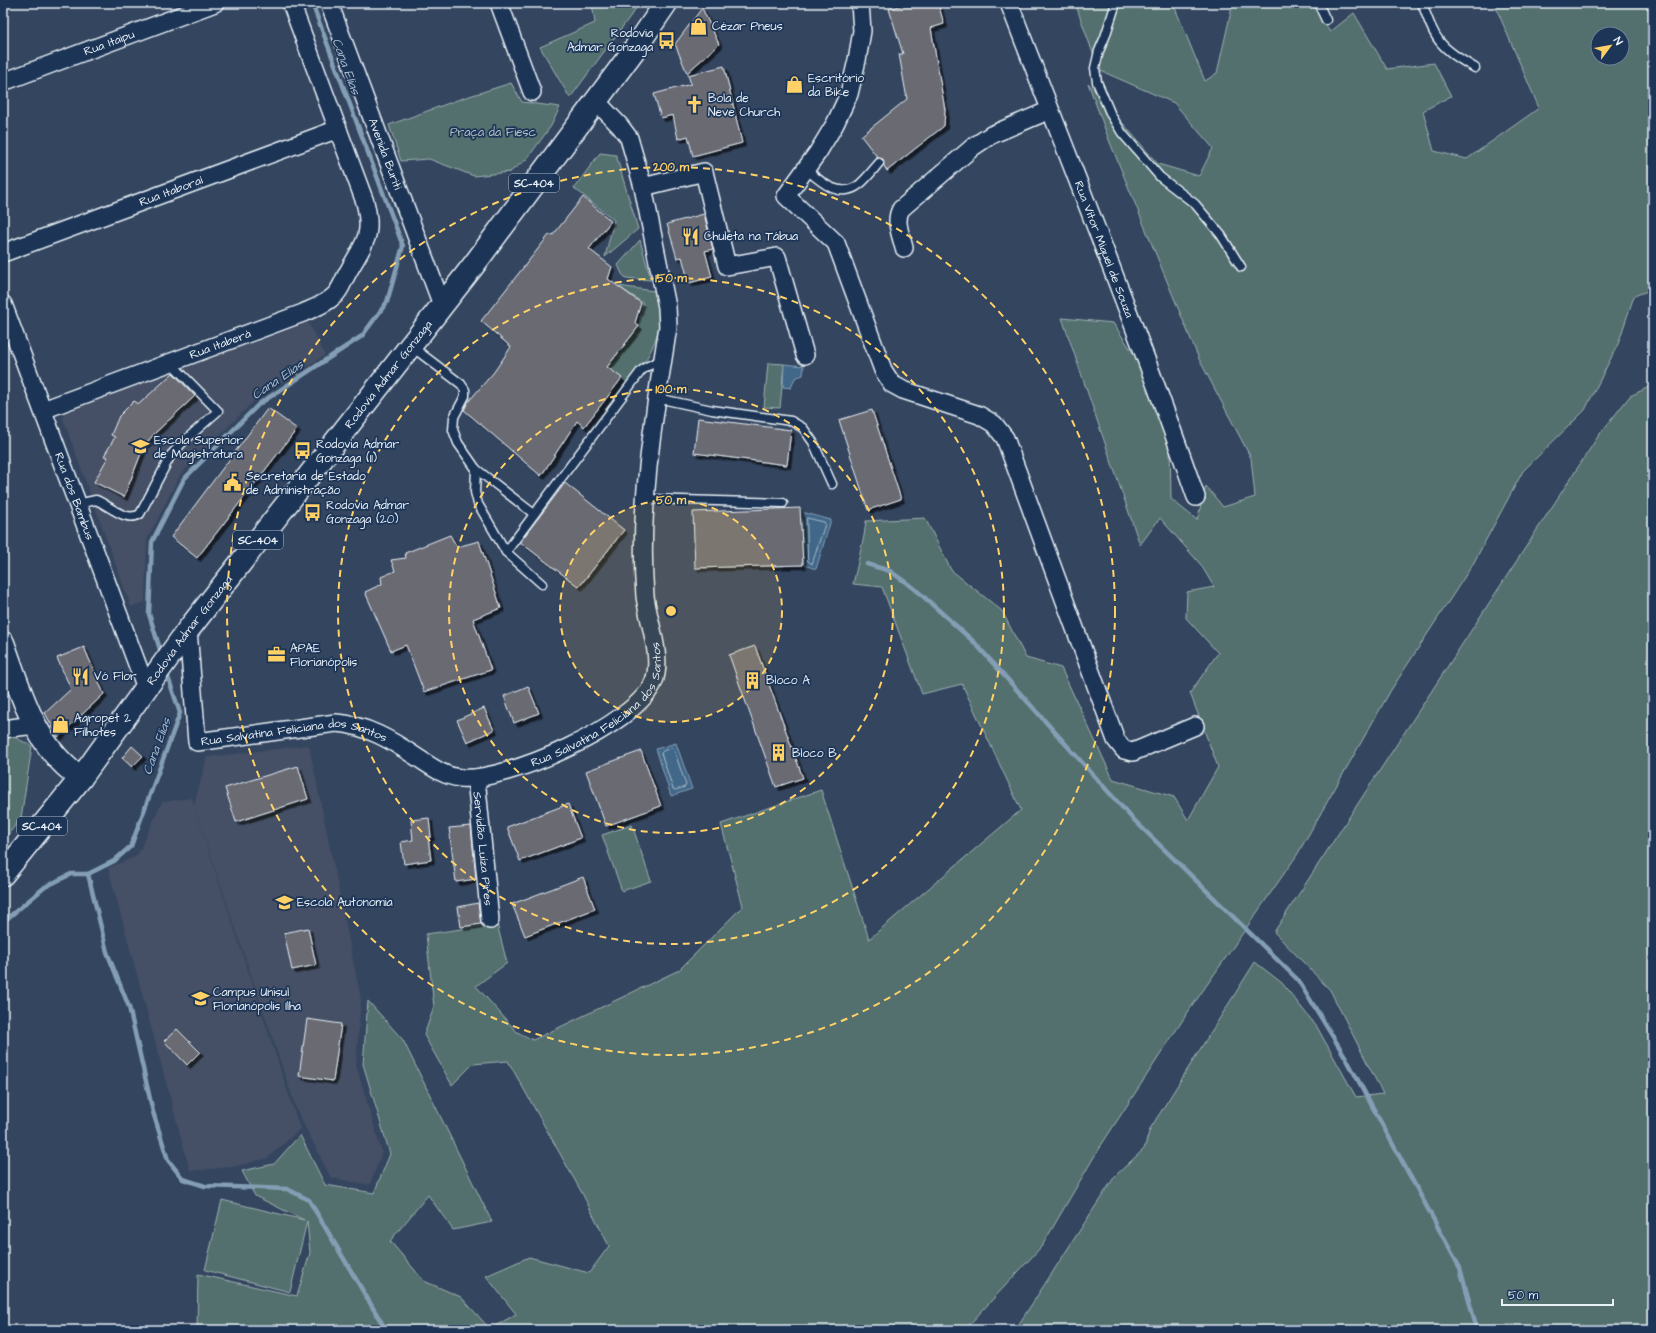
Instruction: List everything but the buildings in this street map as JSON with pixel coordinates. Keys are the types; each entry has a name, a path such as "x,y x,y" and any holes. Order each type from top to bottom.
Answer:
{"main road":[{"name":"Rodovia Admar Gonzaga","path":"3,874 81,778 182,638 442,305 634,50 666,3"},
{"path":"3,643 34,725 45,744 59,761 81,778"}],"street":[{"name":"Rua Itaipu","path":"3,82 215,3"},
{"path":"291,3 338,129"},
{"name":"Avenida Buriti","path":"329,3 442,305"},
{"path":"498,3 532,92"},
{"path":"860,3 862,31 849,94 835,124 806,169 786,196 836,243 883,370 892,384 903,390 979,415 994,424 1005,438 1116,740 1124,750 1133,752 1195,726"},
{"name":"Rua Vítor Miguel de Souza","path":"1009,3 1158,389 1196,497"},
{"name":"Rua Salvatina Feliciana dos Santos","path":"182,638 197,742 336,723 352,724 370,730 393,742 447,775 460,778 476,778 499,774 568,748 600,731 626,714 646,694 654,681 657,666 646,604 643,543 648,464 662,359 668,327 667,307 643,187 629,138 620,126 596,101"},
{"path":"904,248 897,223 897,215 901,209 973,147 991,135 1050,110"},
{"name":"Rua Itaberá","path":"42,410 303,313 322,304 334,296 341,287 367,240 369,226 365,202 338,129"},
{"name":"Rua Itaboraí","path":"3,254 338,129"},
{"path":"643,187 704,172 727,266 778,257 806,355"},
{"name":"Rua dos Bambus","path":"3,304 146,688"},
{"path":"3,729 34,725"},
{"name":"Servidão Luíza Pires","path":"476,778 490,920"}],"lane":[{"path":"1116,3 1095,68 1097,82 1111,115 1122,133 1160,177 1195,204 1221,235 1241,267"},
{"path":"1318,3 1326,20"},
{"path":"1422,3 1432,30 1439,42 1450,53 1475,68"},
{"path":"806,169 832,188 845,191 860,185 879,163"},
{"path":"411,345 461,384 465,390 465,396 454,417 453,430 458,443 476,470 534,514"},
{"path":"506,552 641,371 662,359"},
{"path":"78,504 96,500 117,512 131,517 140,514 171,455 183,442 218,411 170,362"},
{"path":"657,398 712,410 791,421 803,428 813,442 832,484"},
{"path":"476,470 475,492 478,504 506,552 542,584"},
{"path":"646,499 783,503"}],"shaded area":[{"name":"Escola Superior de Magistratura","path":"308,322 325,355 255,400 180,475 147,540 145,602 131,607 63,419 64,412"},
{"path":"309,745 361,999 356,1065 382,1152 370,1185 331,1178 297,1111 194,806 300,1129 268,1158 232,1167 190,1171 108,868 137,856 162,802 192,798 194,805 207,757"}],"green space":[{"path":"592,3 640,3 570,98 540,47 595,23"},
{"path":"1075,3 1173,3 1205,81 1217,73 1232,7 1231,3 1312,3 1330,32 1354,13 1387,69 1434,63 1451,96 1423,111 1434,151 1467,159 1539,108 1494,3 1653,3 1653,289 1634,296 1618,344 1585,410 1523,471 1473,564 1391,690 1297,855 1188,1012 1098,1150 1042,1246 969,1325 967,1330 197,1330 198,1274 297,1296 310,1253 307,1221 290,1292 205,1270 222,1200 304,1220 255,1196 242,1171 274,1164 300,1135 325,1185 374,1193 390,1154 363,1064 368,1001 403,1040 492,1222 453,1230 428,1195 390,1241 424,1281 461,1297 490,1329 516,1314 486,1276 529,1257 589,1273 609,1246 582,1193 508,1061 473,1064 452,1085 424,1035 434,1007 426,934 497,924 507,963 476,986 517,1032 533,1040 679,970 743,906 721,824 821,790 869,939 1021,810 962,684 922,694 882,587 853,584 866,521 925,518 951,570 1002,611 1026,658 1061,668 1113,779 1174,797 1188,820 1218,767 1190,693 1218,653 1186,618 1187,592 1214,587 1201,565 1160,518 1140,545 1062,318 1113,323 1150,378 1170,444 1171,499 1197,520 1206,486 1223,507 1255,497 1251,458 1199,359 1109,140 1088,83 1158,164 1199,176 1213,148 1174,103 1099,70"},
{"name":"Praça da Fiesc","path":"511,83 522,102 560,107 551,126 527,159 510,172 474,176 429,159 401,161 389,125 460,99"},
{"path":"600,153 616,155 638,229 605,257 614,220 574,188"},
{"path":"640,240 651,280 626,278 622,274 618,265"},
{"path":"618,286 654,291 659,312 658,332 651,351 629,384 607,367 638,328 643,303"},
{"path":"768,363 784,364 780,408 764,407"},
{"path":"1653,381 1653,1330 1015,1330 1115,1176 1144,1149 1150,1129 1255,962 1282,983 1317,1027 1356,1097 1383,1094 1330,990 1274,932 1599,435 1630,396 1647,388"},
{"path":"14,737 32,746 21,818 3,841 3,738"},
{"path":"632,825 651,881 622,891 602,835"}],"water":[{"path":"784,364 804,366 803,375 795,378 791,388 783,387"},
{"path":"802,512 831,520 816,569 804,565"},
{"path":"676,743 692,789 671,796 656,749"}],"waterway":[{"name":"Cana Elias","path":"162,656 149,614 152,542 184,479 259,404 362,336 387,302 403,246 312,3"},
{"path":"867,564 890,571 915,589 974,642 1131,817 1298,980 1346,1058 1460,1268 1477,1330"},
{"name":"Cana Elias","path":"3,922 45,887 71,874 88,874 114,861 131,846 180,713 166,671"},
{"path":"88,874 107,952 129,1007 153,1112 168,1160 183,1179 205,1186 287,1189 309,1200 386,1330"}],"place":[{"name":"Cézar Pneus","path":"699,26"},
{"name":"Rodovia Admar Gonzaga","path":"666,40"},
{"name":"Escritório da Bike","path":"795,85"},
{"name":"Bola de Neve Church","path":"695,105"},
{"name":"Chuleta na Tábua","path":"691,236"},
{"name":"Escola Superior de Magistratura","path":"141,447"},
{"name":"Rodovia Admar Gonzaga (11)","path":"303,451"},
{"name":"Secretaria de Estado de Administração","path":"233,483"},
{"name":"Rodovia Admar Gonzaga (20)","path":"313,512"},
{"name":"APAE Florianópolis","path":"277,655"},
{"name":"Vó Flor","path":"81,676"},
{"name":"Bloco A","path":"753,680"},
{"name":"Agropet 2 Filhotes","path":"61,725"},
{"name":"Bloco B","path":"779,753"},
{"name":"Escola Autonomia","path":"284,902"},
{"name":"Campus Unisul Florianópolis Ilha","path":"200,999"}]}
